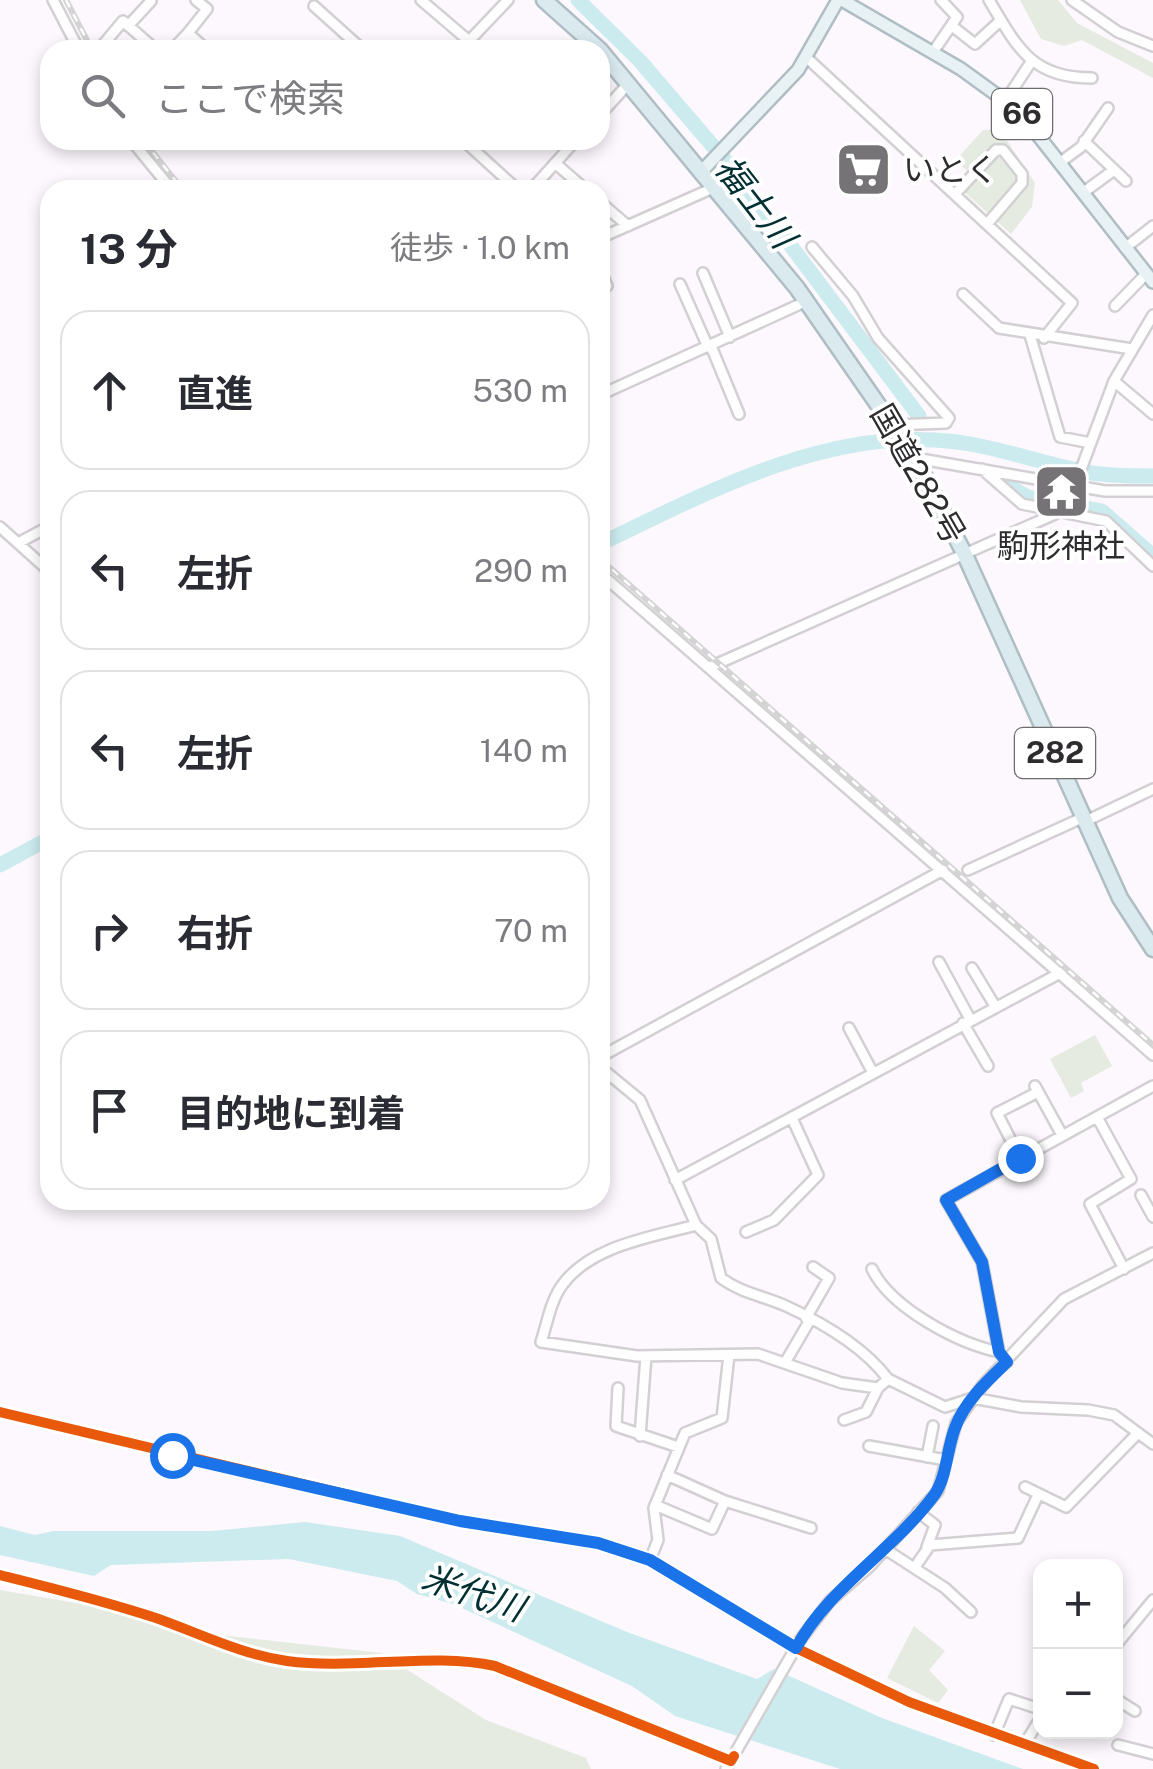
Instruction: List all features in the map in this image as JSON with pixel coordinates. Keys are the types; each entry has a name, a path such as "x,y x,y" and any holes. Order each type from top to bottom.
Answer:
{"highway":[{"name":"国道282号","path":"544,0 589,40"},
{"name":"国道282号","path":"610,62 706,168 713,188 806,300 915,458 965,555 1120,898 1153,949"}],"main road":[{"name":"66","path":"840,0 933,52 1006,100 1035,126 1150,278"},
{"path":"706,168 807,58 840,0"}],"street":[{"path":"54,0 75,40"},
{"path":"196,0 207,9"},
{"path":"181,40 214,0"},
{"path":"422,0 459,40"},
{"path":"471,40 508,0"},
{"path":"933,52 952,26 955,11 940,0"},
{"path":"988,0 1031,62 1067,78 1092,78"},
{"path":"1072,0 1118,32 1153,46"},
{"path":"128,26 151,1"},
{"path":"314,6 352,40"},
{"path":"107,40 123,21 144,40"},
{"path":"952,26 975,44 1000,21"},
{"path":"188,33 196,40"},
{"path":"807,58 1072,303 1044,338"},
{"path":"1006,100 1031,62"},
{"path":"610,104 628,84"},
{"path":"1062,161 1084,141 1108,108"},
{"path":"1084,141 1126,181"},
{"path":"140,150 164,180"},
{"path":"474,150 507,180"},
{"path":"539,180 567,150"},
{"path":"956,193 996,150 1004,150 1022,174 1022,183 988,223"},
{"path":"555,163 575,180"},
{"path":"1084,192 1114,170"},
{"path":"610,234 713,188"},
{"path":"610,211 628,226"},
{"path":"1124,248 1153,226"},
{"path":"812,247 853,296 889,351 949,418 946,423 893,426"},
{"path":"703,272 730,337"},
{"path":"1116,306 1150,278"},
{"path":"680,284 739,414"},
{"path":"963,294 998,328 1132,349"},
{"path":"610,391 806,300"},
{"path":"710,667 965,555 1062,506 1076,482 1114,381 1153,315"},
{"path":"1030,335 1060,437 1090,447"},
{"path":"1114,381 1151,408"},
{"path":"915,458 1076,482 1105,491 1153,491"},
{"path":"982,469 1010,498 1062,506 1106,521 1153,566"},
{"path":"0,526 40,563"},
{"path":"18,543 40,531"},
{"path":"610,582 1153,1055"},
{"path":"968,870 1153,789"},
{"path":"610,1052 942,870"},
{"path":"939,962 988,1066"},
{"path":"972,968 995,1006"},
{"path":"676,1180 1062,972"},
{"path":"849,1028 873,1073"},
{"path":"610,1076 640,1100 696,1224 711,1239 721,1278 808,1319 872,1358 888,1379 946,1407 973,1398 1114,1416 1153,1444"},
{"path":"1007,1362 999,1352 982,1262 946,1200 1153,1086"},
{"path":"1020,1158 997,1113 1036,1089 1062,1136"},
{"path":"1097,1117 1131,1179 1090,1204 1124,1269"},
{"path":"746,1232 774,1220 818,1175 792,1118"},
{"path":"1141,1195 1153,1217"},
{"path":"696,1224 617,1248 580,1266 560,1288 540,1342 646,1356 758,1354 842,1383 878,1388"},
{"path":"0,1575 134,1611 242,1652 285,1660 330,1665 459,1660 495,1666 730,1762 794,1652 830,1601 886,1548 938,1490 956,1424 973,1398 1064,1299 1153,1253"},
{"path":"786,1361 829,1278 812,1267"},
{"path":"872,1268 879,1284 929,1326 940,1326 969,1346 999,1352"},
{"path":"650,1560 658,1540 655,1505 685,1432 722,1418 729,1355"},
{"path":"640,1436 646,1356"},
{"path":"844,1420 866,1412 878,1388 888,1379"},
{"path":"618,1388 614,1424 678,1447"},
{"path":"0,1412 460,1521 598,1543 650,1560 794,1652 909,1702 1094,1769"},
{"path":"927,1456 933,1426"},
{"path":"1025,1487 1066,1507 1136,1435"},
{"path":"869,1446 946,1460"},
{"path":"668,1474 725,1501 811,1528"},
{"path":"927,1547 1018,1538 1038,1495"},
{"path":"655,1505 712,1529 725,1501"},
{"path":"915,1567 934,1525 918,1512"},
{"path":"886,1548 970,1612"},
{"path":"1123,1636 1153,1600"},
{"path":"994,1735 1009,1698 1033,1707"},
{"path":"1123,1703 1135,1710"},
{"path":"1024,1745 1033,1730"},
{"path":"1118,1745 1153,1754"}],"shaded area":[{"path":"1020,0 1058,0 1077,23 1153,63 1153,78 1082,40 1064,46 1041,39"},
{"path":"983,130 1000,130 1035,183 1032,207 1011,234 963,191 974,176 955,161"},
{"path":"1095,1035 1112,1066 1081,1083 1084,1091 1071,1098 1050,1059"},
{"path":"0,1590 105,1608 202,1633 381,1653 486,1720 586,1758 591,1769 0,1769"},
{"path":"914,1626 945,1651 929,1670 948,1690 938,1703 887,1678"}],"water":[{"name":"米代川","path":"305,1522 400,1536 627,1632 757,1679 774,1669 882,1718 1023,1769 840,1769 675,1716 632,1686 453,1604 417,1594 397,1581 289,1559 111,1565 94,1576 0,1555 0,1526 35,1535 53,1531 212,1531"}],"waterway":[{"name":"福士川","path":"578,0 640,61 736,173 919,416"},
{"path":"610,539 761,471 846,446 890,440 954,442 1092,473 1153,476"},
{"name":"福士川","path":"999,481 1028,497 1102,511 1153,556"},
{"path":"0,865 40,843"}],"railway":[{"path":"66,0 87,40"},
{"path":"151,150 175,180"},
{"path":"610,568 1153,1045"}],"cycle path":[{"path":"0,1412 459,1521 598,1543 650,1560 796,1648 909,1702 1094,1769"},
{"path":"0,1575 117,1606 270,1658 339,1664 446,1661 495,1666 731,1761 734,1756"}],"place":[{"name":"いとく","path":"864,170"},
{"name":"駒形神社","path":"1061,492"}],"route":[{"path":"172,1455 460,1521 598,1543 650,1560 796,1648 830,1601 870,1566 938,1490 956,1424 982,1386 1007,1362 999,1352 982,1262 946,1200 1020,1158"}]}
